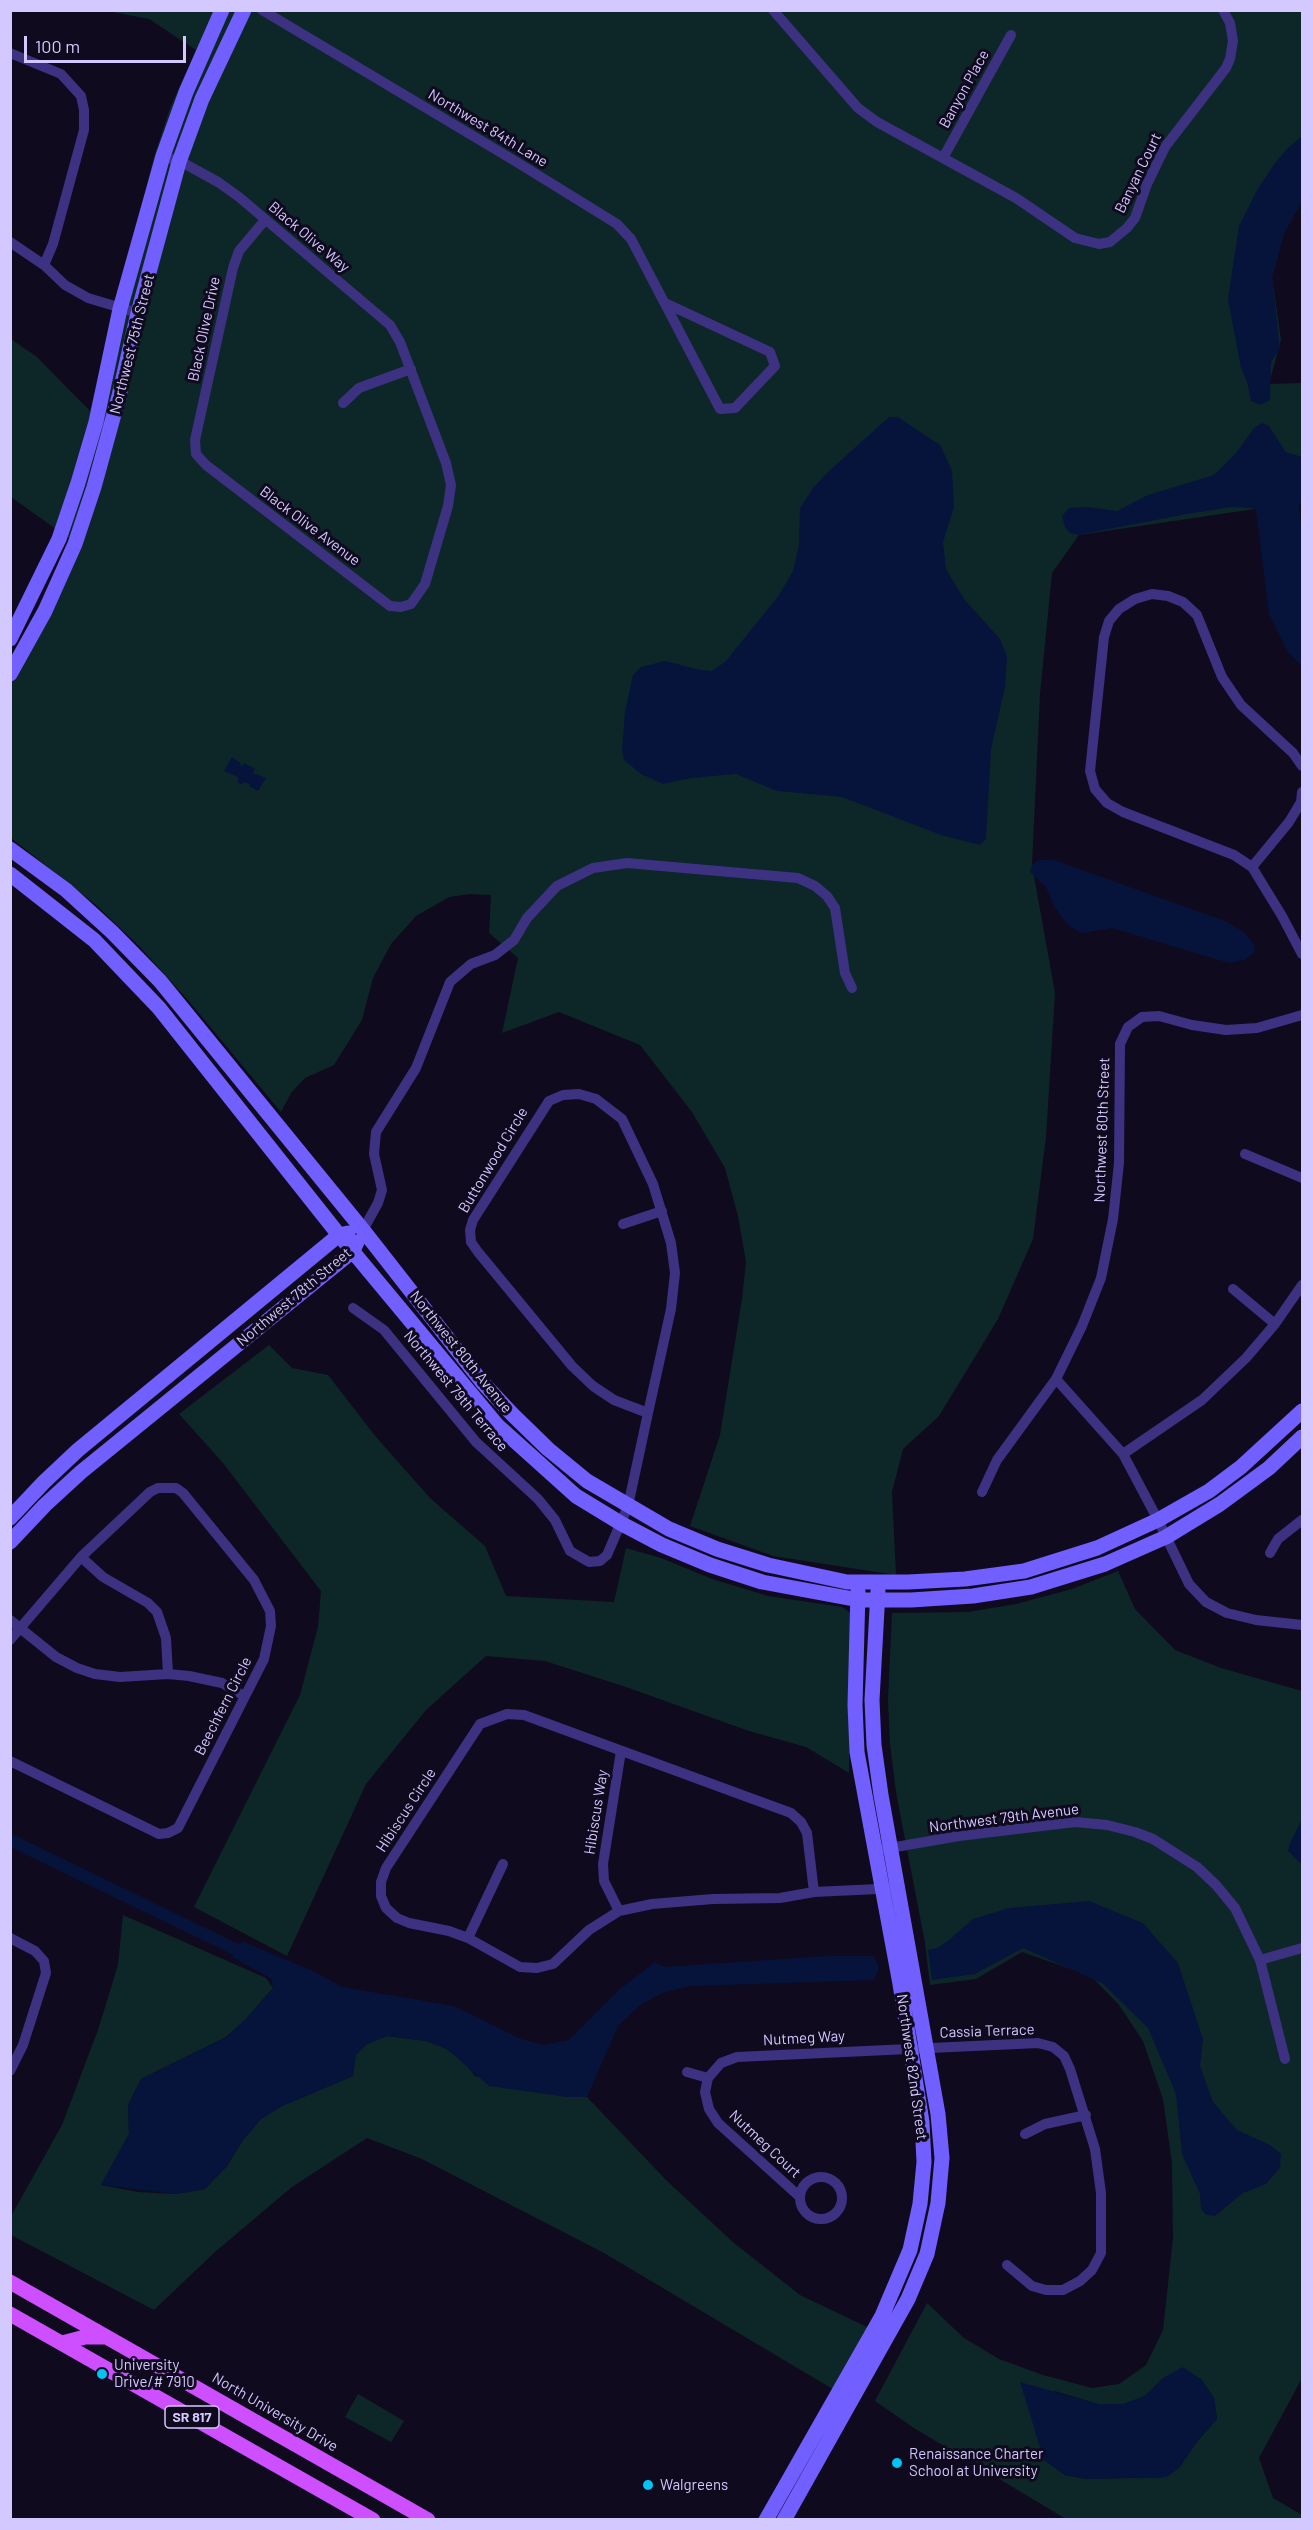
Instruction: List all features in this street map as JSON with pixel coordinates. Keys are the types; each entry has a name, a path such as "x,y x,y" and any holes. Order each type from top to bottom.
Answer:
{"main road":[{"name":"North University Drive","path":"10,2282 428,2520"},
{"name":"SR 817","path":"10,2314 373,2520"},
{"path":"62,2343 84,2337 108,2337"}],"street":[{"name":"Northwest 75th Street","path":"10,639 59,539 78,483 96,422 120,309 163,156 190,82 222,10"},
{"name":"Northwest 75th Street","path":"10,675 45,611 75,544 119,396 138,313 179,162 202,99 244,10"},
{"name":"Northwest 84th Lane","path":"262,10 515,160 617,224 631,239 720,409 735,408 775,366 770,352 665,303"},
{"path":"773,10 858,108 876,122 943,158"},
{"name":"Banyan Court","path":"943,158 1016,198 1075,238 1099,244 1110,242 1120,236 1135,218 1147,184 1165,147 1226,68 1233,41 1230,23 1223,10"},
{"name":"Banyon Place","path":"943,158 1011,35"},
{"path":"10,53 61,74 81,96 84,110 84,130 53,244 44,266"},
{"name":"Black Olive Way","path":"163,156 218,182 239,196 390,325 411,369 446,463 451,485 448,506 425,584 411,604"},
{"name":"Black Olive Drive","path":"196,454 195,440 233,268 239,251 265,220"},
{"path":"10,242 66,285 88,298 138,313"},
{"path":"343,403 359,388 411,369"},
{"name":"Black Olive Avenue","path":"196,454 206,465 390,606 400,608 411,604"},
{"path":"1302,766 1293,753 1241,705 1222,677 1197,615 1183,602 1168,596 1152,594 1135,599 1119,609 1109,621 1104,637 1090,771 1095,789 1107,803 1123,812 1234,855 1252,867 1282,915 1302,954"},
{"path":"1252,867 1288,822 1301,802 1302,792"},
{"name":"Northwest 80th Avenue","path":"10,849 66,890 112,932 160,981 363,1230 482,1382 512,1414 548,1449 579,1474 669,1529 717,1549 768,1565 847,1582 965,1579 1024,1571 1097,1548 1158,1520 1209,1491 1241,1467 1302,1411"},
{"path":"363,1230 378,1203 382,1190 375,1154 376,1132 416,1068 450,982 471,964 495,955 514,940 527,918 557,886 592,868 627,863 798,878 821,891 835,908 845,973 852,988"},
{"name":"Northwest 80th Avenue","path":"10,874 94,940 159,1008 339,1235 497,1425 576,1496 662,1545 732,1573 807,1592 859,1600 911,1600 973,1596 1032,1587 1106,1564 1166,1537 1245,1486 1269,1468 1302,1437"},
{"name":"Northwest 80th Street","path":"982,1492 997,1460 1056,1379 1082,1326 1101,1278 1113,1219 1119,1163 1120,1044 1128,1027 1142,1017 1159,1016 1192,1025 1226,1029 1257,1028 1302,1015"},
{"name":"Buttonwood Circle","path":"622,1524 628,1506 671,1309 675,1273 671,1243 653,1184 622,1119 596,1099 579,1094 563,1095 549,1101 541,1111 473,1220 470,1230 471,1242 572,1366 593,1386 614,1400 648,1413"},
{"path":"1245,1154 1302,1178"},
{"path":"622,1224 662,1212"},
{"name":"Northwest 78th Street","path":"10,1518 78,1450 339,1235 363,1230"},
{"name":"Northwest 78th Street","path":"10,1542 45,1504 108,1449 353,1251 363,1230"},
{"path":"1122,1454 1202,1400 1246,1358 1275,1324 1302,1285"},
{"path":"1233,1289 1275,1324"},
{"name":"Northwest 79th Terrace","path":"354,1308 384,1330 476,1442 538,1499 555,1520 570,1551 589,1562 600,1561 608,1555 622,1524"},
{"path":"1056,1379 1122,1454 1189,1584 1206,1602 1227,1613 1256,1620 1302,1625"},
{"name":"Beechfern Circle","path":"10,1640 15,1624 81,1557 150,1492 167,1487 176,1488 183,1493 254,1580 270,1611 271,1626 264,1659 178,1828 159,1834 10,1761"},
{"path":"1270,1553 1278,1539 1302,1520"},
{"path":"81,1557 103,1577 148,1604 157,1612 166,1638 168,1674"},
{"name":"Northwest 82nd Street","path":"766,2520 882,2316 910,2250 920,2204 924,2162 922,2122 857,1752 855,1705 858,1582"},
{"name":"Northwest 82nd Street","path":"784,2520 908,2299 927,2254 938,2203 942,2158 938,2114 899,1888 880,1795 874,1745 872,1688 878,1582"},
{"path":"15,1624 56,1657 94,1674 120,1677 168,1674 189,1676 222,1683 244,1696"},
{"name":"Hibiscus Circle","path":"814,1892 807,1833 801,1822 791,1813 524,1715 507,1714 480,1724 386,1868 381,1882 381,1896 386,1908 397,1918 468,1938 520,1967 537,1968 553,1964 589,1930 619,1911 652,1904 712,1899 780,1898 814,1892 899,1888"},
{"name":"Hibiscus Way","path":"619,1911 604,1881 603,1864 621,1751"},
{"name":"Northwest 79th Avenue","path":"875,1851 1054,1824 1087,1823 1135,1832 1180,1854 1216,1885 1235,1908 1260,1960 1286,2060"},
{"path":"468,1938 503,1864"},
{"path":"10,1938 35,1951 44,1960 46,1973 23,2045 10,2072"},
{"path":"1260,1960 1302,1948"},
{"name":"Cassia Terrace","path":"910,2048 1038,2043 1053,2047 1064,2056 1070,2069 1095,2149 1101,2193 1101,2253 1092,2270 1063,2290 1046,2290 1032,2286 1007,2265"},
{"name":"Nutmeg Way","path":"708,2078 721,2063 737,2057 910,2048"},
{"path":"687,2072 708,2078"},
{"name":"Nutmeg Court","path":"708,2078 705,2092 709,2109 718,2122 800,2197 803,2210 807,2215 820,2220 833,2216 838,2212 843,2198 838,2185 826,2177 811,2179 801,2190 800,2197"},
{"path":"1025,2134 1045,2124 1086,2115"}],"green space":[{"path":"107,11 1302,11 1302,201 1284,233 1272,277 1281,340 1269,384 1302,383 1302,502 1079,535 1052,573 1040,694 1032,865 1055,993 1046,1137 1033,1239 998,1319 939,1416 903,1449 892,1492 896,1575 773,1556 690,1526 720,1435 746,1262 738,1216 725,1168 692,1112 640,1045 559,1012 502,1033 518,958 489,933 491,895 470,894 449,897 416,916 391,944 373,978 362,1020 334,1065 305,1078 291,1093 281,1112 187,999 139,946 96,905 11,838 11,684 51,615 81,547 11,497 11,339 37,357 90,411 154,157 170,108 196,50 149,19"},
{"path":"269,1345 292,1368 328,1375 376,1437 430,1498 485,1546 506,1596 614,1602 626,1548 661,1558 712,1579 768,1596 842,1607 851,1613 849,1773 806,1747 749,1731 626,1687 545,1661 486,1656 426,1710 366,1784 287,1956 194,1907 300,1695 318,1627 321,1591 223,1463 179,1414"},
{"path":"1118,1571 1135,1609 1175,1650 1221,1668 1302,1691 1302,2378 1259,2458 1273,2498 1302,2515 1302,2519 1066,2519 914,2428 875,2401 927,2303 964,2338 999,2359 1043,2375 1092,2388 1119,2384 1146,2365 1163,2330 1173,2238 1172,2163 1163,2099 1143,2041 1119,2005 1091,1976 1022,1952 976,1979 930,1985 925,1943 896,1792 890,1744 888,1700 892,1613 968,1612 1016,1604 1072,1589","holes":["1163,2378 1201,2379 1214,2398 1217,2419 1196,2443 1179,2468 1166,2477 1086,2479 1065,2475 1044,2460 1034,2426 1055,2391 1098,2404 1124,2404 1145,2396"]},
{"path":"123,1915 266,1978 273,1988 246,2019 226,2037 141,2079 128,2105 129,2134 101,2185 138,2192 176,2194 205,2189 227,2166 243,2140 261,2119 282,2106 353,2076 355,2055 367,2044 387,2036 426,2041 447,2049 464,2062 475,2076 567,2097 587,2097 667,2181 734,2243 800,2295 871,2329 836,2391 604,2253 422,2159 367,2138 292,2187 215,2252 154,2310 11,2235 10,2218 62,2125 98,2030 118,1965"},
{"path":"358,2394 404,2421 391,2442 345,2417"}],"water":[{"path":"1302,136 1302,201 1284,233 1272,277 1280,349 1271,362 1270,400 1260,405 1251,401 1241,368 1228,299 1239,226 1257,190 1275,163"},
{"path":"889,417 898,417 940,445 952,470 954,507 943,542 946,569 964,599 1000,639 1007,657 1005,687 991,749 986,839 980,845 941,835 842,797 777,791 736,774 691,778 663,784 641,774 624,760 622,750 625,712 633,675 641,667 665,661 712,671 726,661 779,595 793,571 799,545 800,508 813,488"},
{"path":"1262,423 1269,426 1286,452 1302,457 1302,501 1299,504 1302,538 1302,666 1288,652 1269,614 1256,511 1252,508 1232,507 1078,535 1070,533 1065,527 1062,516 1069,508 1088,507 1117,511 1148,495 1214,475 1236,453 1254,428"},
{"path":"232,757 241,763 240,765 244,763 255,769 253,773 266,778 258,791 249,786 250,784 244,782 242,785 237,782 239,779 236,776 224,771"},
{"path":"1039,860 1054,860 1225,921 1242,931 1254,944 1255,952 1245,960 1229,963 1112,928 1082,933 1069,926 1062,918 1046,887 1030,872 1032,865"},
{"path":"1302,1819 1302,1865 1288,1851"},
{"path":"1089,1901 1143,1923 1178,1963 1203,2039 1200,2066 1213,2102 1237,2130 1270,2145 1281,2154 1280,2168 1266,2184 1243,2193 1215,2216 1206,2215 1201,2209 1200,2194 1182,2154 1176,2094 1148,2028 1102,1983 1023,1948 975,1974 932,1980 928,1950 937,1948 949,1940 973,1919 1009,1908"},
{"path":"242,1941 315,1972 342,1987 454,2006 521,2039 543,2045 569,2040 620,1989 655,1962 665,1967 827,1956 874,1956 879,1968 874,1980 690,1986 662,1993 640,2005 618,2026 587,2097 567,2097 489,2086 447,2049 426,2041 387,2036 367,2044 356,2055 353,2076 282,2106 261,2119 243,2140 227,2166 205,2189 176,2194 101,2185 129,2134 128,2105 141,2079 226,2037 246,2019 273,1988 272,1979 232,1957"},
{"path":"1183,2367 1201,2379 1214,2398 1217,2419 1196,2443 1179,2468 1166,2477 1086,2479 1065,2475 1044,2460 1020,2382 1098,2404 1124,2404 1145,2396 1163,2378"}],"waterway":[{"path":"10,1840 237,1950"}],"place":[{"name":"University Drive/# 7910","path":"102,2374"},
{"name":"Renaissance Charter School at University","path":"897,2463"},
{"name":"Walgreens","path":"648,2485"}]}
